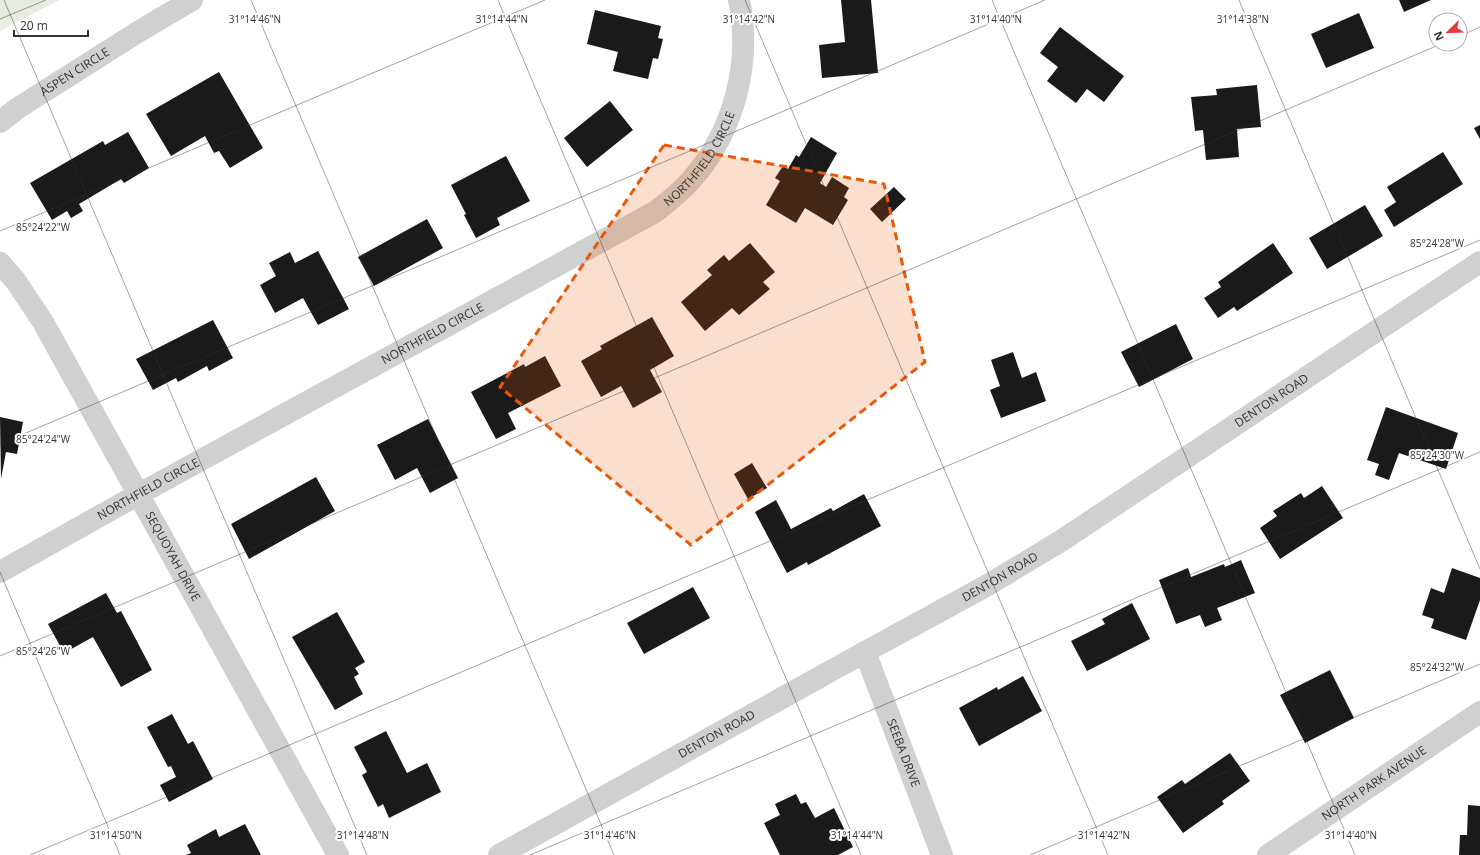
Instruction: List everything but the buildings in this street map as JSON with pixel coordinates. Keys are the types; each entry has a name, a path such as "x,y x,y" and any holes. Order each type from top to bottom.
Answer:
{"street":[{"name":"ASPEN CIRCLE","path":"0,122 18,108 138,32 192,0"},
{"name":"NORTHFIELD CIRCLE","path":"0,572 139,494 655,212 674,197 691,180 706,161 719,140 731,112 737,95 742,67 743,39 739,0"},
{"name":"DENTON ROAD","path":"509,852 865,652 986,586 1061,540 1480,262"},
{"name":"SEQUOYAH DRIVE","path":"0,263 15,280 43,322 338,855"},
{"name":"SEEBA DRIVE","path":"865,652 942,855"},
{"name":"NORTH PARK AVENUE","path":"1268,855 1480,712"}],"highlighted area":[{"path":"664,145 884,184 925,362 691,545 500,387"}],"shaded area":[{"path":"0,0 59,0 0,31"}]}
